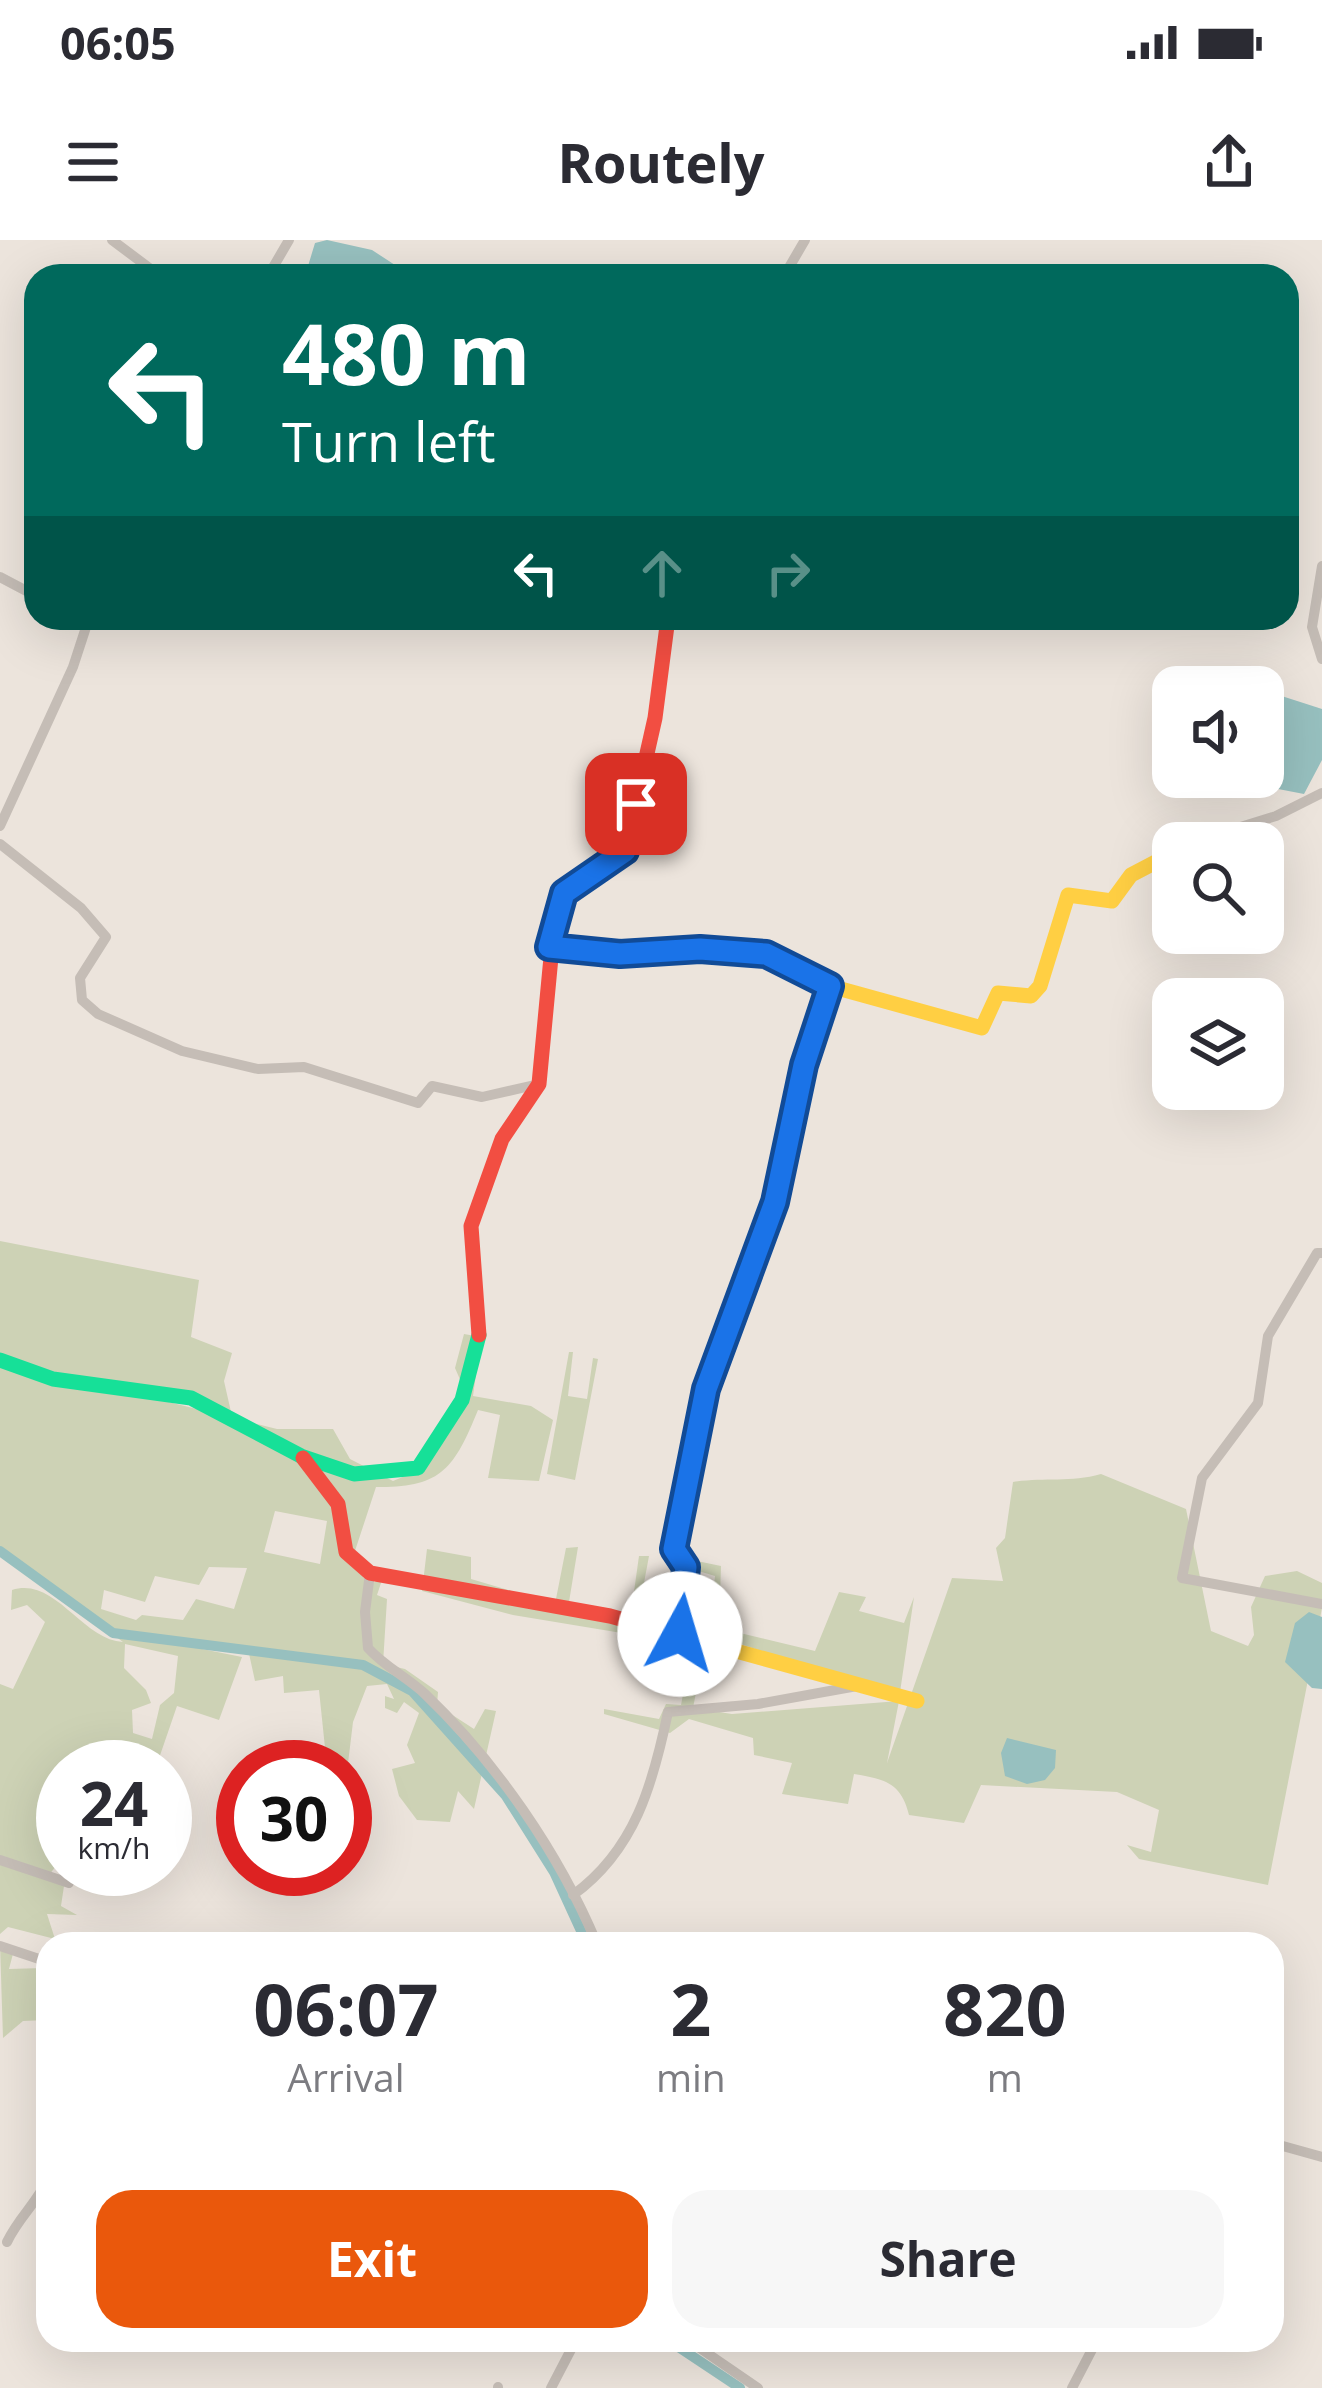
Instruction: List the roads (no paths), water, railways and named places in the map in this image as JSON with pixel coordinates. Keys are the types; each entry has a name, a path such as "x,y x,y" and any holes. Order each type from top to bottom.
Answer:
{"street":[{"path":"117,241 145,264"},
{"path":"1322,566 1312,627 1322,659"},
{"path":"0,826 73,668 81,630"},
{"path":"0,1360 53,1379 190,1398 301,1456 354,1474 418,1468 451,1426 483,1316 470,1226 502,1139 539,1084 547,1046 549,947 564,893 625,851 661,687 667,630"},
{"path":"1257,822 1322,793"},
{"path":"0,844 81,908 106,937 80,978 82,1000 98,1014 182,1051 258,1070 304,1067 418,1103 432,1086 482,1097 539,1084"},
{"path":"549,947 620,954 700,949 766,954 830,986 982,1028 998,993 1031,996 1040,986 1068,895 1112,901 1130,875 1152,864"},
{"path":"680,1634 686,1567 674,1549 706,1389 775,1202 804,1065 830,986"},
{"path":"1322,1253 1317,1253 1268,1336 1258,1403 1202,1478 1182,1578 1322,1604"},
{"path":"301,1456 338,1504 346,1552 370,1573 448,1583 503,1600 610,1616 917,1701"},
{"path":"370,1573 365,1612 368,1648 422,1691 479,1751 573,1895 591,1932"},
{"path":"573,1895 590,1882 638,1824 668,1712 758,1704 857,1686"},
{"path":"0,1860 36,1872"},
{"path":"0,1946 36,1958"},
{"path":"1284,2146 1322,2157"},
{"path":"7,2242 18,2215 36,2203"},
{"path":"551,2388 570,2352"},
{"path":"706,2352 758,2388"},
{"path":"1072,2388 1091,2352"}],"water":[{"path":"327,240 372,250 393,264 309,264 315,243"},
{"path":"1284,697 1322,709 1322,760 1304,794 1284,790"},
{"path":"1309,1612 1322,1617 1322,1689 1312,1688 1285,1662 1295,1623"},
{"path":"1007,1738 1056,1750 1055,1768 1045,1780 1027,1784 1005,1776 1001,1753"}],"waterway":[{"path":"0,1551 113,1633 363,1665 412,1691 506,1796 554,1872 582,1932"},
{"path":"686,2352 740,2388"}]}
